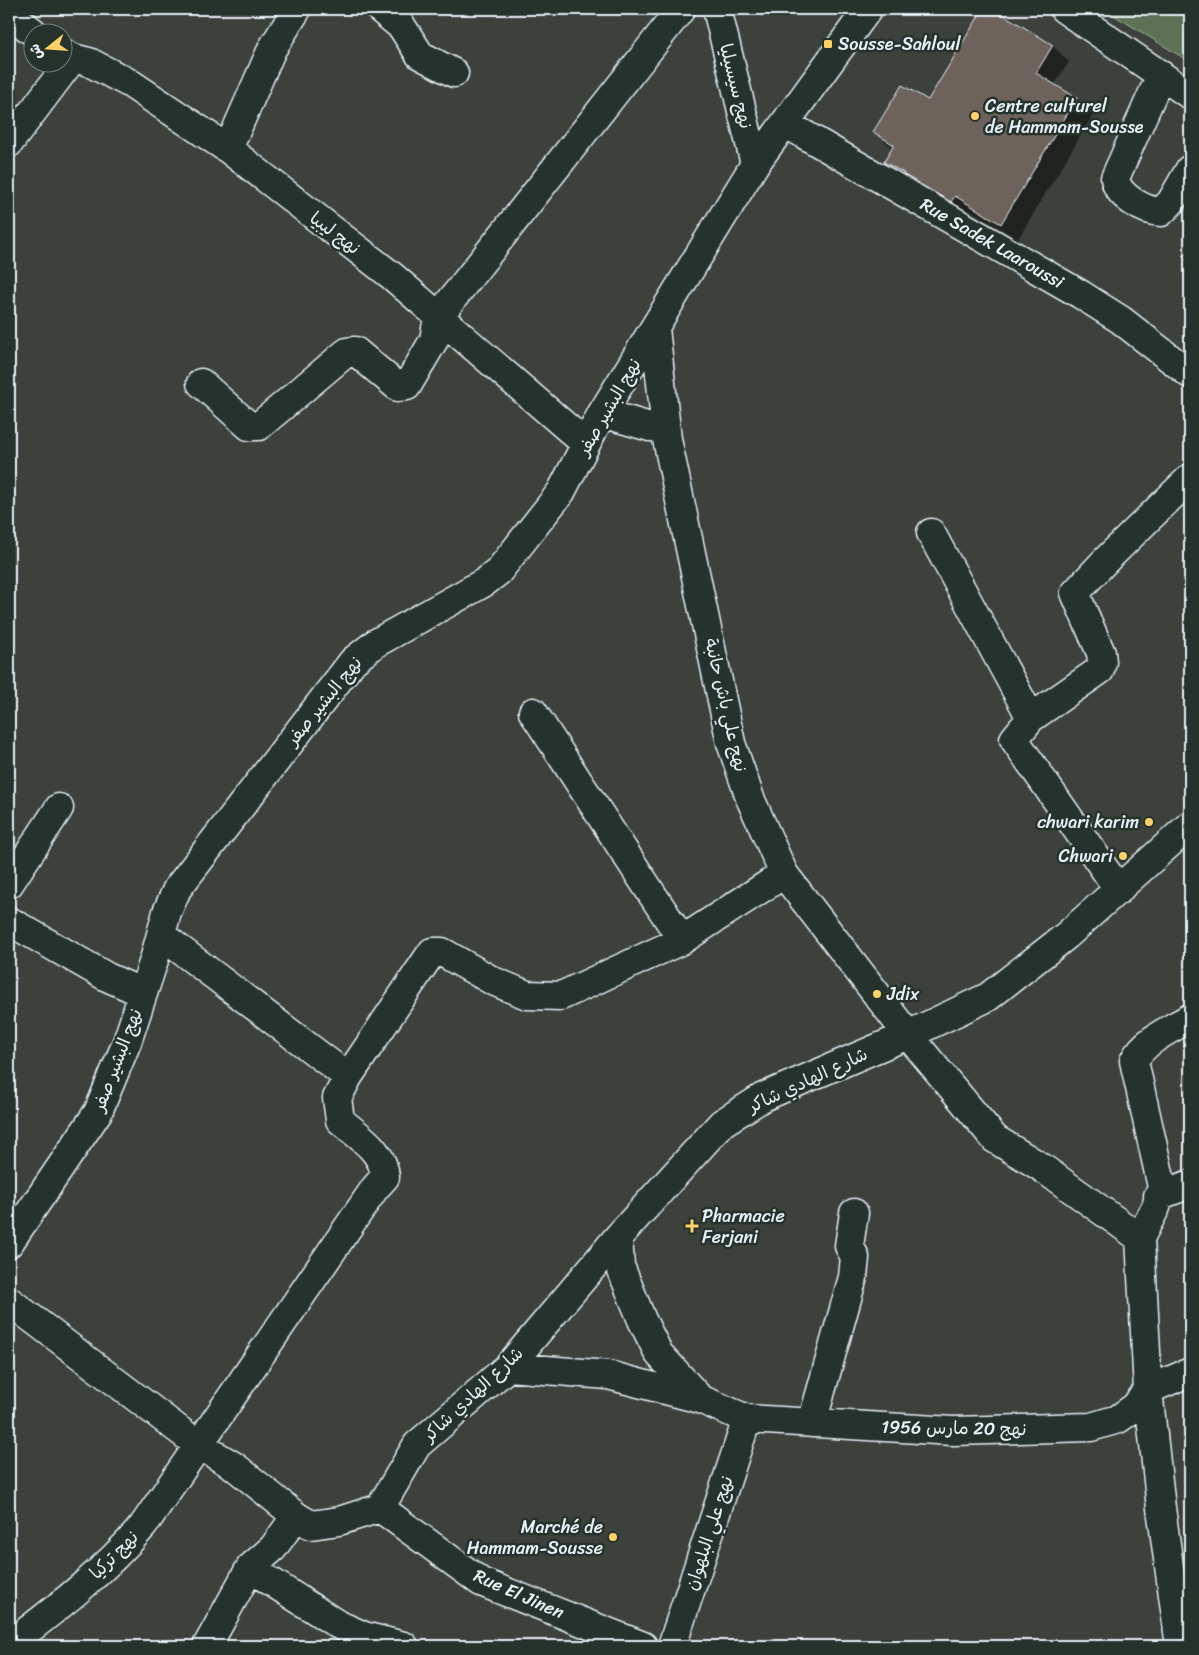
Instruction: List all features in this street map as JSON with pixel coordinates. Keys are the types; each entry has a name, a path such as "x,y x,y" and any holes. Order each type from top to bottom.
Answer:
{"street":[{"path":"228,148 272,49 297,9"},
{"path":"380,9 402,27 420,55 454,73"},
{"path":"201,383 249,426 259,426 347,352 355,351 398,387 407,386 434,340 438,317 681,9"},
{"name":"نهج سيسيليا","path":"717,9 755,164"},
{"name":"نهج البشير صفر","path":"9,1243 98,1112 126,1042 167,912 177,889 344,671 376,643 469,591 498,572 562,492 602,413 755,164 868,9"},
{"path":"1064,9 1190,95"},
{"path":"9,13 22,23"},
{"name":"نهج ليبيا","path":"72,56 89,62 131,84 228,148 392,276 554,414 586,444"},
{"path":"9,143 57,72"},
{"path":"1161,76 1119,168 1115,178 1116,184 1137,204 1148,210 1161,212 1171,202 1190,170"},
{"name":"Rue Sadek Laaroussi","path":"786,124 1080,294 1121,320 1190,374"},
{"name":"نهج علي باش حانبة","path":"655,328 666,427 732,742 750,798 784,874 908,1035 995,1139 1041,1167 1140,1238"},
{"path":"602,413 650,427 666,427"},
{"path":"1119,890 1014,739 1016,734 1031,718 1100,670 1102,662 1101,653 1075,593 1190,478"},
{"path":"930,533 1031,718"},
{"path":"533,712 682,940"},
{"path":"9,884 59,808"},
{"name":"شارع الهادي شاكر","path":"380,1508 417,1445 508,1367 618,1237 722,1123 763,1097 908,1035 988,997 1066,936 1190,825"},
{"path":"161,935 348,1077 432,952 442,952 493,981 527,995 561,996 682,940 784,874"},
{"path":"9,921 107,977 142,993"},
{"path":"1180,1646 1161,1508 1148,1390 1140,1238 1156,1207 1162,1187 1134,1061 1138,1052 1190,1018"},
{"name":"نهج تركيا","path":"9,1645 57,1608 119,1554 143,1526 200,1446 375,1188 385,1177 385,1166 377,1153 340,1120 337,1098 348,1077"},
{"path":"1158,1196 1190,1184"},
{"path":"812,1423 853,1277 855,1258 849,1246 854,1213"},
{"path":"618,1237 620,1266 642,1320 660,1354 700,1399"},
{"path":"9,1301 200,1446 234,1466 296,1516 311,1524 339,1521 380,1508"},
{"name":"نهج 20 مارس 1956","path":"508,1367 608,1375 700,1399 747,1419 953,1431 1091,1427 1118,1419 1135,1407 1148,1390"},
{"path":"1148,1390 1190,1372"},
{"name":"نهج علي البلهوان","path":"672,1646 747,1419"},
{"name":"Rue El Jinen","path":"380,1508 482,1582 642,1646"},
{"path":"207,1646 250,1568 273,1548 296,1516"},
{"path":"250,1568 337,1624 364,1636 404,1646"}],"green space":[{"path":"1104,9 1190,9 1190,62"}],"building":[{"name":"Centre culturel de Hammam-Sousse","path":"983,9 994,9 1053,45 1036,73 1077,98 1001,224 955,196 948,206 901,178 904,173 884,162 894,145 873,132 902,85 928,100"}],"place":[{"name":"Sousse-Sahloul","path":"828,44"},
{"name":"Centre culturel de Hammam-Sousse","path":"975,116"},
{"name":"chwari karim","path":"1149,822"},
{"name":"Chwari","path":"1123,856"},
{"name":"Jdix","path":"877,994"},
{"name":"Pharmacie Ferjani","path":"692,1226"},
{"name":"Marché de Hammam-Sousse","path":"613,1537"}]}
